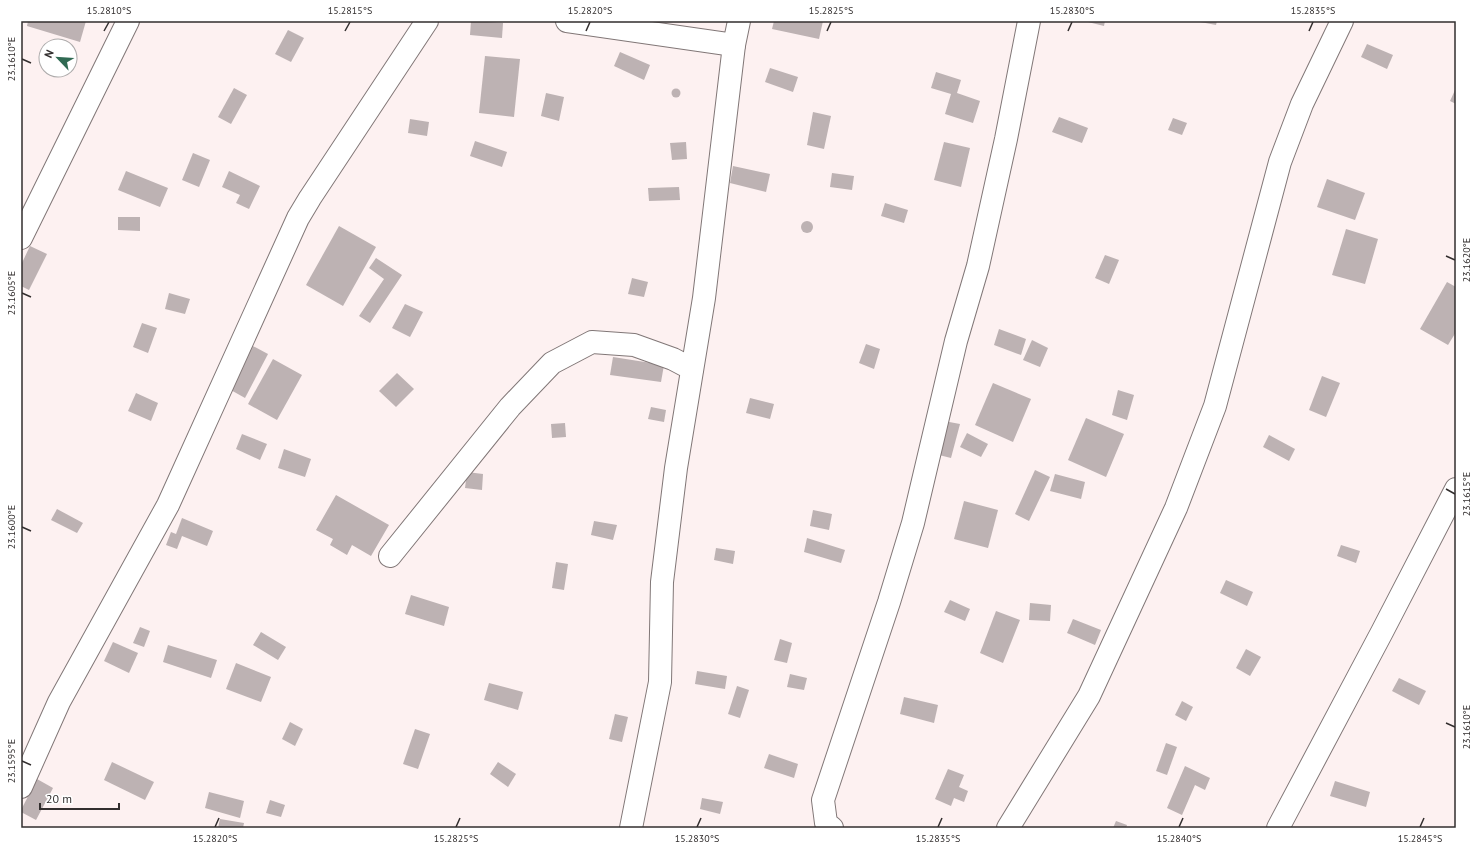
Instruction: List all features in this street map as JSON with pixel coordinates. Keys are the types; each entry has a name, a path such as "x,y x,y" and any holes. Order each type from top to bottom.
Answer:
{"street":[{"path":"21,238 128,21"},
{"path":"21,787 58,702 168,505 298,218 427,21"},
{"path":"567,21 734,45"},
{"path":"631,828 660,682 662,582 676,468 704,298 734,45 739,21"},
{"path":"832,828 826,823 823,800 889,602 913,523 956,341 978,266 1006,139 1029,21"},
{"path":"1008,828 1090,696 1176,508 1215,406 1280,162 1302,104 1342,21"},
{"path":"390,556 510,407 552,363 592,342 634,345 673,359 692,369"},
{"path":"1278,828 1456,489"}],"building":[{"path":"28,21 86,21 80,42 78,41 78,38 67,38 27,26"},
{"path":"471,21 503,23 502,38 470,35"},
{"path":"774,21 823,21 819,39 772,29"},
{"path":"1084,21 1105,21 1104,26"},
{"path":"1195,21 1217,21 1216,25"},
{"path":"288,30 304,38 291,62 275,54"},
{"path":"1367,44 1393,55 1387,69 1361,57"},
{"path":"620,52 650,65 644,80 614,66"},
{"path":"485,56 520,59 514,117 479,113"},
{"path":"770,68 798,77 793,92 765,82"},
{"path":"936,72 961,80 957,93 980,101 973,123 945,114 951,94 931,88"},
{"path":"234,88 247,95 231,124 218,117"},
{"path":"1456,88 1456,104 1450,101"},
{"path":"674,89 678,89 680,93 678,97 674,97 672,95 672,91"},
{"path":"546,93 564,97 559,121 541,116"},
{"path":"813,112 831,116 824,149 807,145"},
{"path":"1059,117 1088,128 1082,143 1052,132"},
{"path":"1173,118 1187,123 1182,135 1168,130"},
{"path":"410,119 429,122 427,136 408,133"},
{"path":"475,141 507,152 502,167 470,156"},
{"path":"686,142 687,159 672,160 670,143"},
{"path":"944,142 970,148 961,187 934,180"},
{"path":"193,153 210,160 199,187 182,180"},
{"path":"733,166 770,174 766,192 730,183"},
{"path":"126,171 168,188 160,207 118,190"},
{"path":"229,171 260,186 249,209 236,203 240,195 222,187"},
{"path":"832,173 854,176 852,190 830,187"},
{"path":"1327,179 1365,193 1355,220 1317,207"},
{"path":"679,187 680,200 649,201 648,188"},
{"path":"885,203 908,210 904,223 881,216"},
{"path":"118,217 140,217 140,231 118,230"},
{"path":"807,221 811,223 813,227 811,231 807,233 803,231 801,227 803,223"},
{"path":"339,226 376,247 343,306 306,285"},
{"path":"1346,229 1378,239 1365,284 1332,275"},
{"path":"30,246 47,254 29,290 21,286 21,265"},
{"path":"1105,255 1119,260 1109,284 1095,278"},
{"path":"376,258 402,275 370,323 359,316 384,279 369,268"},
{"path":"632,278 648,282 644,297 628,294"},
{"path":"1447,282 1456,287 1456,332 1448,345 1420,329"},
{"path":"169,293 190,299 185,314 165,309"},
{"path":"405,304 423,312 410,337 392,328"},
{"path":"142,323 157,328 148,353 133,347"},
{"path":"999,329 1026,339 1021,355 994,345"},
{"path":"1032,340 1048,348 1040,367 1023,360"},
{"path":"866,344 880,349 874,369 859,363"},
{"path":"251,345 268,354 245,398 229,389"},
{"path":"613,357 664,365 661,382 610,375"},
{"path":"273,359 302,375 277,420 248,404"},
{"path":"397,373 414,389 396,407 379,391"},
{"path":"1322,376 1340,383 1326,417 1309,410"},
{"path":"993,383 1031,399 1013,442 975,425"},
{"path":"1118,390 1134,395 1127,420 1112,415"},
{"path":"136,393 158,403 151,421 128,411"},
{"path":"750,398 774,404 770,419 746,413"},
{"path":"651,407 666,410 664,422 648,419"},
{"path":"1086,418 1124,434 1106,477 1068,460"},
{"path":"944,421 960,424 951,458 935,454"},
{"path":"565,423 566,437 552,438 551,424"},
{"path":"967,433 988,444 981,457 960,447"},
{"path":"242,434 267,444 260,460 236,449"},
{"path":"1269,435 1295,449 1289,461 1263,447"},
{"path":"284,449 311,459 305,477 278,468"},
{"path":"1035,470 1050,477 1029,521 1015,514"},
{"path":"467,472 483,474 482,490 465,488"},
{"path":"1055,474 1085,482 1081,499 1050,491"},
{"path":"336,495 389,525 371,556 352,545 347,555 330,545 333,539 316,530"},
{"path":"964,501 998,510 988,548 954,539"},
{"path":"57,509 83,523 77,533 51,520"},
{"path":"813,510 832,514 829,530 810,526"},
{"path":"182,518 213,531 207,546 182,536 177,549 166,545 171,532 176,534"},
{"path":"594,521 617,525 613,540 591,535"},
{"path":"807,538 845,550 841,563 804,552"},
{"path":"1341,545 1360,551 1356,563 1337,556"},
{"path":"716,548 735,551 733,564 714,560"},
{"path":"556,562 568,564 564,590 552,588"},
{"path":"1226,580 1253,592 1247,606 1220,593"},
{"path":"411,595 449,607 444,626 405,614"},
{"path":"950,600 970,609 965,621 944,612"},
{"path":"1030,603 1051,605 1050,621 1029,620"},
{"path":"996,611 1020,620 1003,663 980,653"},
{"path":"1073,619 1101,630 1095,645 1067,633"},
{"path":"140,627 150,631 144,647 133,643"},
{"path":"261,632 286,647 278,660 253,645"},
{"path":"780,639 792,643 787,663 774,660"},
{"path":"113,642 138,653 129,673 104,661"},
{"path":"168,645 217,660 211,678 163,662"},
{"path":"1246,649 1261,657 1250,676 1236,668"},
{"path":"236,663 271,677 261,702 226,689"},
{"path":"697,671 727,676 725,689 695,684"},
{"path":"790,674 807,678 804,690 787,687"},
{"path":"1399,678 1426,691 1419,705 1392,691"},
{"path":"489,683 523,692 518,710 484,700"},
{"path":"737,686 749,690 740,718 728,714"},
{"path":"904,697 938,705 934,723 900,714"},
{"path":"1182,701 1193,707 1186,721 1175,715"},
{"path":"615,714 628,717 622,742 609,739"},
{"path":"290,722 303,729 295,746 282,739"},
{"path":"415,729 430,734 418,769 403,764"},
{"path":"1166,743 1177,747 1167,775 1156,771"},
{"path":"769,754 798,764 794,778 764,768"},
{"path":"112,762 154,782 145,800 104,780"},
{"path":"498,762 516,774 508,787 490,774"},
{"path":"1185,766 1210,778 1205,790 1195,785 1182,815 1167,808"},
{"path":"948,769 964,775 959,787 968,791 964,802 954,798 951,806 935,799"},
{"path":"37,779 53,788 36,820 21,812 21,810"},
{"path":"1335,781 1370,792 1366,807 1330,796"},
{"path":"209,792 244,801 240,818 205,808"},
{"path":"702,798 723,802 720,814 700,809"},
{"path":"270,800 285,805 281,817 266,813"},
{"path":"220,819 244,823 243,828 218,828"},
{"path":"1116,821 1127,825 1126,828 1113,828"}]}
